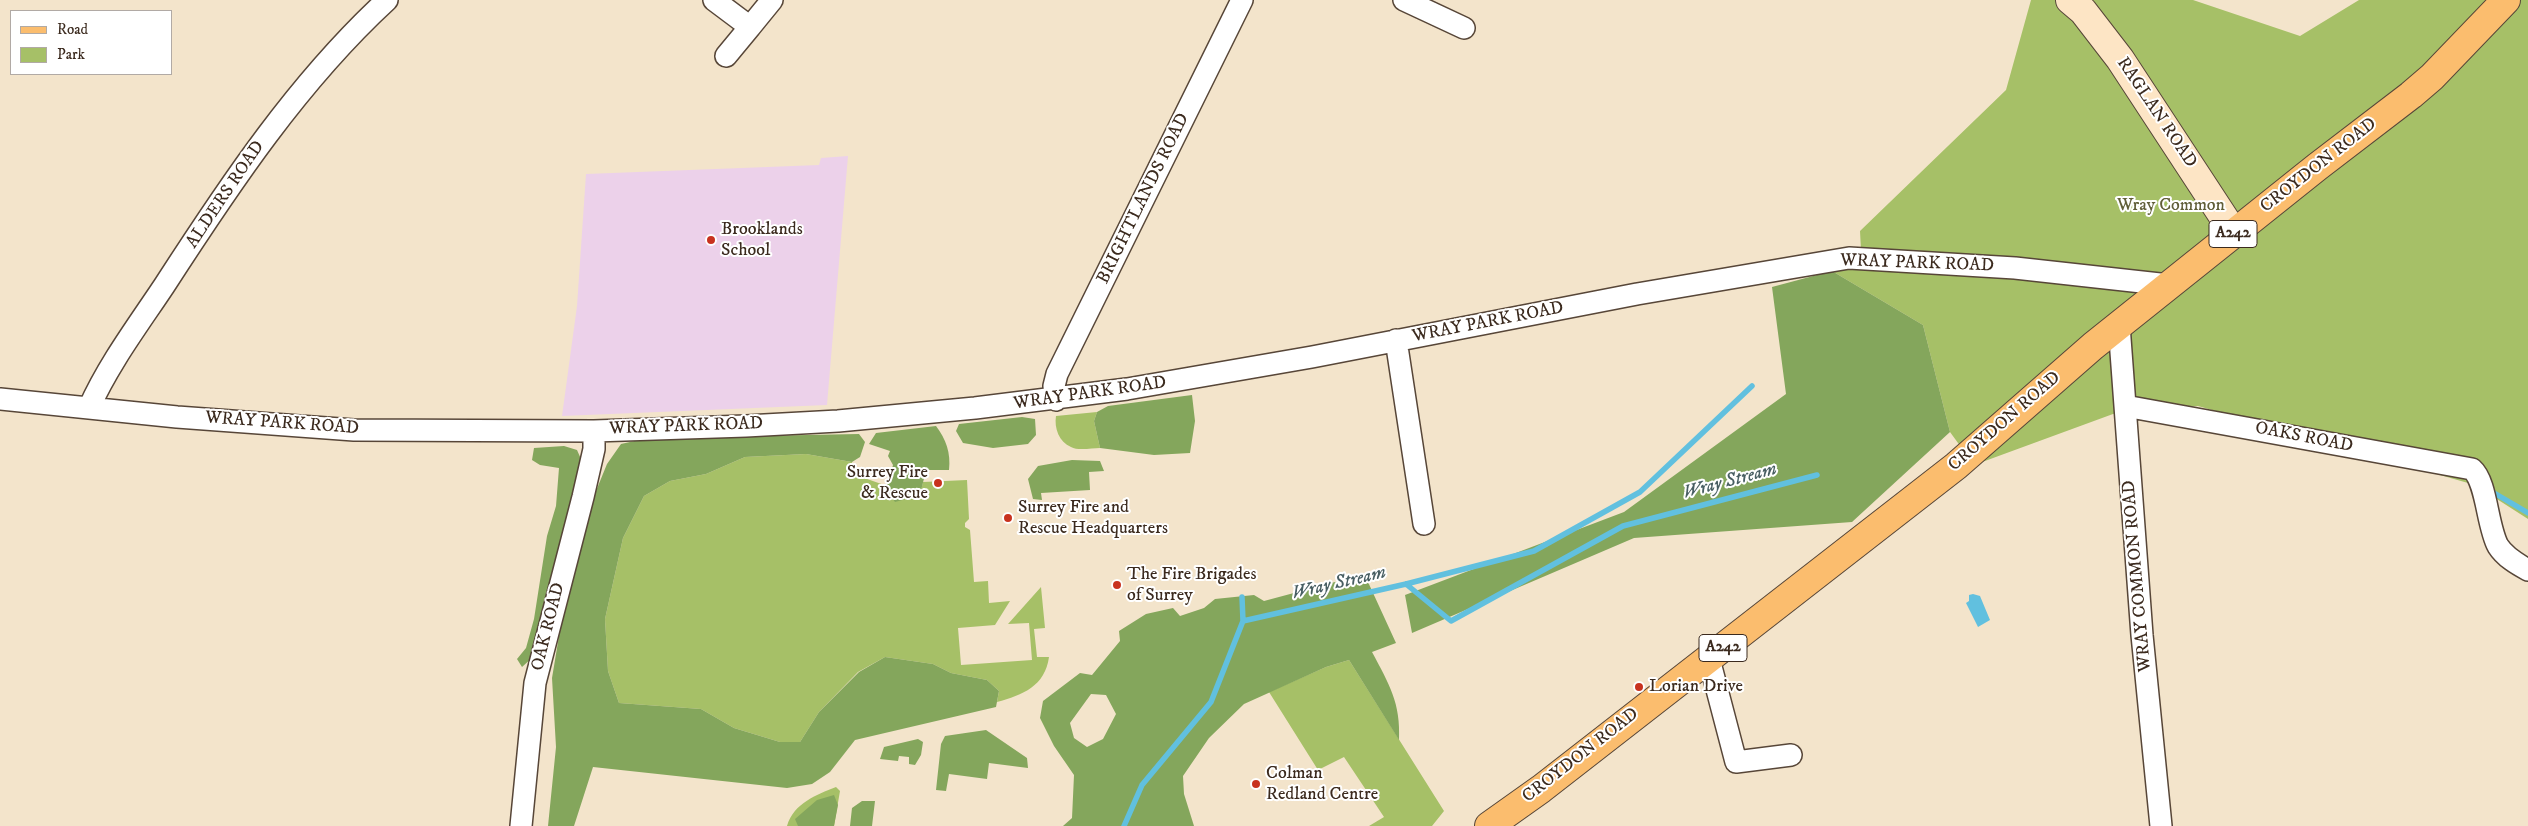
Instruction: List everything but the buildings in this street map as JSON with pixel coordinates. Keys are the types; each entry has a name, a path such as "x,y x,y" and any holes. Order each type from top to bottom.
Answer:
{"main road":[{"name":"CROYDON ROAD","path":"1489,826 1541,789 1633,716 1709,660 1956,466 2169,285 2425,83 2506,0"}],"street":[{"name":"ALDERS ROAD","path":"89,408 123,349 262,140 350,35 387,0"},
{"path":"714,0 750,27"},
{"path":"726,56 772,0"},
{"name":"BRIGHTLANDS ROAD","path":"1056,400 1054,386 1057,374 1242,0"},
{"path":"1404,0 1464,28"},
{"name":"RAGLAN ROAD","path":"2070,0 2082,11 2120,59 2234,233"},
{"name":"WRAY PARK ROAD","path":"0,399 194,419 354,430 594,431 838,420 1056,400 1214,375 1637,294 1849,258 2015,268 2169,285"},
{"name":"WRAY COMMON ROAD","path":"2119,326 2141,625 2161,826"},
{"path":"1396,340 1424,524"},
{"name":"OAKS ROAD","path":"2125,406 2466,467 2476,472 2479,478 2488,520 2499,546 2507,556 2528,570"},
{"name":"OAK ROAD","path":"521,826 535,683 594,449 594,431"},
{"path":"1709,660 1736,762 1791,754"}],"shaded area":[{"name":"Brooklands School","path":"848,156 827,405 562,416 577,306 586,174 819,165 821,158"}],"green space":[{"name":"Wray Common","path":"2031,0 2193,0 2300,36 2359,0 2528,0 2528,519 2475,485 2198,406 2113,414 1974,465 1950,432 1923,325 1832,271 1861,250 1860,231 2006,90"},
{"path":"1832,271 1923,325 1950,432 1852,522 1634,538 1412,633 1405,595 1624,512 1786,394 1772,287"},
{"path":"1192,395 1195,421 1190,453 1154,455 1100,448 1094,421 1097,412 1108,406"},
{"path":"1097,412 1094,421 1100,448 1074,448 1063,442 1057,430 1056,416"},
{"path":"1022,417 1035,419 1036,435 1028,444 993,448 963,443 956,431 959,424"},
{"path":"936,426 947,446 949,470 926,470 920,495 895,502 886,489 893,465 888,456 890,451 869,444 876,433"},
{"path":"859,434 865,442 860,457 852,462 806,454 745,457 706,474 670,481 644,496 623,538 605,619 608,671 619,703 701,709 734,728 780,742 800,742 819,712 859,672 885,657 933,664 951,673 987,680 999,691 996,707 855,740 830,772 812,784 787,788 593,767 574,826 548,826 556,747 552,678 566,594 585,518 607,464 621,444 648,438"},
{"path":"564,446 577,450 581,459 533,657 522,667 517,659 526,648 534,619 547,536 556,506 559,468 540,465 532,460 534,448"},
{"path":"806,454 852,462 853,474 887,486 886,489 920,495 923,482 967,480 969,519 965,523 965,527 970,530 974,582 988,581 989,603 1010,601 995,625 958,628 961,665 1032,660 1029,623 1008,624 1041,587 1045,628 1034,629 1037,657 1049,657 1047,667 1038,682 1016,696 997,702 999,691 987,680 951,673 933,664 885,657 858,672 819,712 800,742 780,742 734,728 701,709 619,703 608,671 605,619 623,538 644,496 670,481 706,474 745,457"},
{"path":"1072,460 1100,461 1104,471 1089,472 1090,490 1041,493 1042,500 1033,499 1028,479 1038,466"},
{"path":"1335,582 1368,582 1396,643 1372,652 1393,694 1398,715 1399,740 1349,660 1326,667 1244,704 1209,738 1183,776 1184,794 1194,826 1063,826 1072,818 1074,775 1054,746 1040,718 1043,701 1080,673 1092,675 1120,641 1119,631 1146,614 1173,608 1180,616 1204,608 1215,599 1254,595 1264,601","holes":["1091,694 1106,695 1116,714 1103,739 1087,747 1074,738 1070,723"]},
{"path":"1349,660 1444,811 1432,826 1369,826 1384,817 1344,757 1318,770 1269,692 1326,667"},
{"path":"986,730 1027,758 1028,768 989,763 987,779 949,774 946,791 936,790 941,744 945,736"},
{"path":"918,739 923,742 921,755 915,765 909,764 909,757 899,756 898,761 880,759 884,747"},
{"path":"836,787 840,791 834,826 787,826 790,818 800,806"},
{"path":"834,795 838,805 834,826 798,826 795,819 817,800"},
{"path":"862,801 875,801 872,826 850,826 852,808"}],"water":[{"path":"1969,595 1980,596 1990,620 1978,627 1966,603 1969,601"}],"waterway":[{"path":"1243,621 1406,584 1534,551 1640,492 1752,386"},
{"name":"Wray Stream","path":"1406,584 1451,621 1623,526 1817,475"},
{"path":"2489,490 2528,513"},
{"name":"Wray Stream","path":"1124,826 1142,785 1211,702 1243,621 1242,597"}],"place":[{"name":"Brooklands School","path":"711,240"},
{"name":"Surrey Fire & Rescue","path":"938,483"},
{"name":"Surrey Fire and Rescue Headquarters","path":"1008,518"},
{"name":"The Fire Brigades of Surrey","path":"1117,585"},
{"name":"Lorian Drive","path":"1639,687"},
{"name":"Colman Redland Centre","path":"1256,784"}]}
